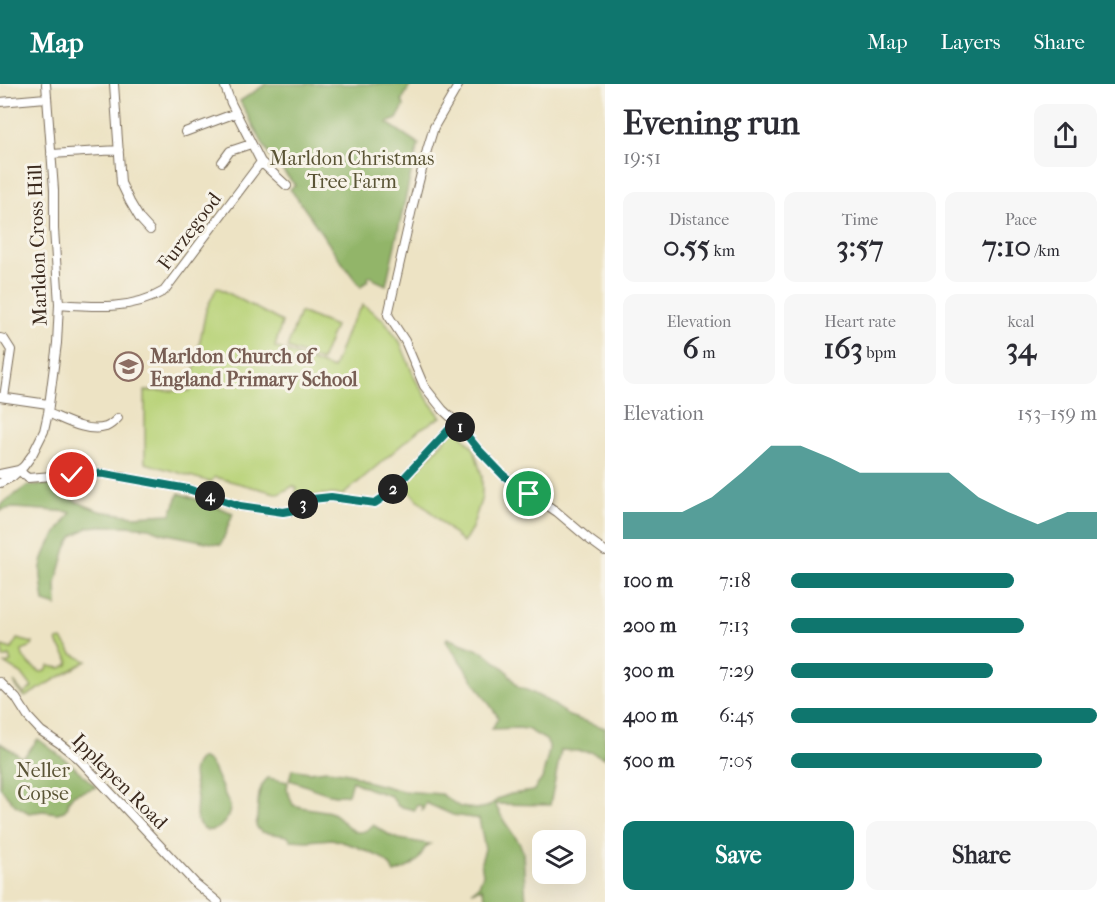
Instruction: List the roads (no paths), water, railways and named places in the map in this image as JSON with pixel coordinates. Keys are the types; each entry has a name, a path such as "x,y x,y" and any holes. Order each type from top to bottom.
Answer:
{"street":[{"name":"Marldon Cross Hill","path":"20,469 32,455 44,431 57,343 59,304 46,84"},
{"path":"114,84 121,183 129,202 150,230"},
{"path":"224,84 261,162 287,186"},
{"path":"459,84 434,126 388,315 405,341 424,386 478,449 504,476 557,512 605,550"},
{"path":"0,102 46,98"},
{"path":"185,132 236,113"},
{"path":"222,162 230,151 252,144"},
{"path":"51,154 119,150"},
{"name":"Furzegood","path":"59,304 110,307 148,299 164,291 261,162"},
{"path":"0,338 4,339 11,350 2,397 48,404"},
{"path":"48,413 87,428 98,429 109,426 118,418"},
{"path":"20,469 28,478 88,473 105,474 188,489 240,506 283,512 295,510 312,499 331,497 375,503 390,493 456,422"},
{"path":"0,474 20,469"},
{"path":"0,483 12,477 20,469"},
{"name":"Ipplepen Road","path":"0,682 16,698 28,717 41,731 80,759 195,883 218,902"}],"place":[{"name":"Marldon Church of England Primary School","path":"129,367"}],"park label":[{"name":"Marldon Christmas Tree Farm","path":"352,170"},
{"name":"Neller Copse","path":"43,782"}]}
